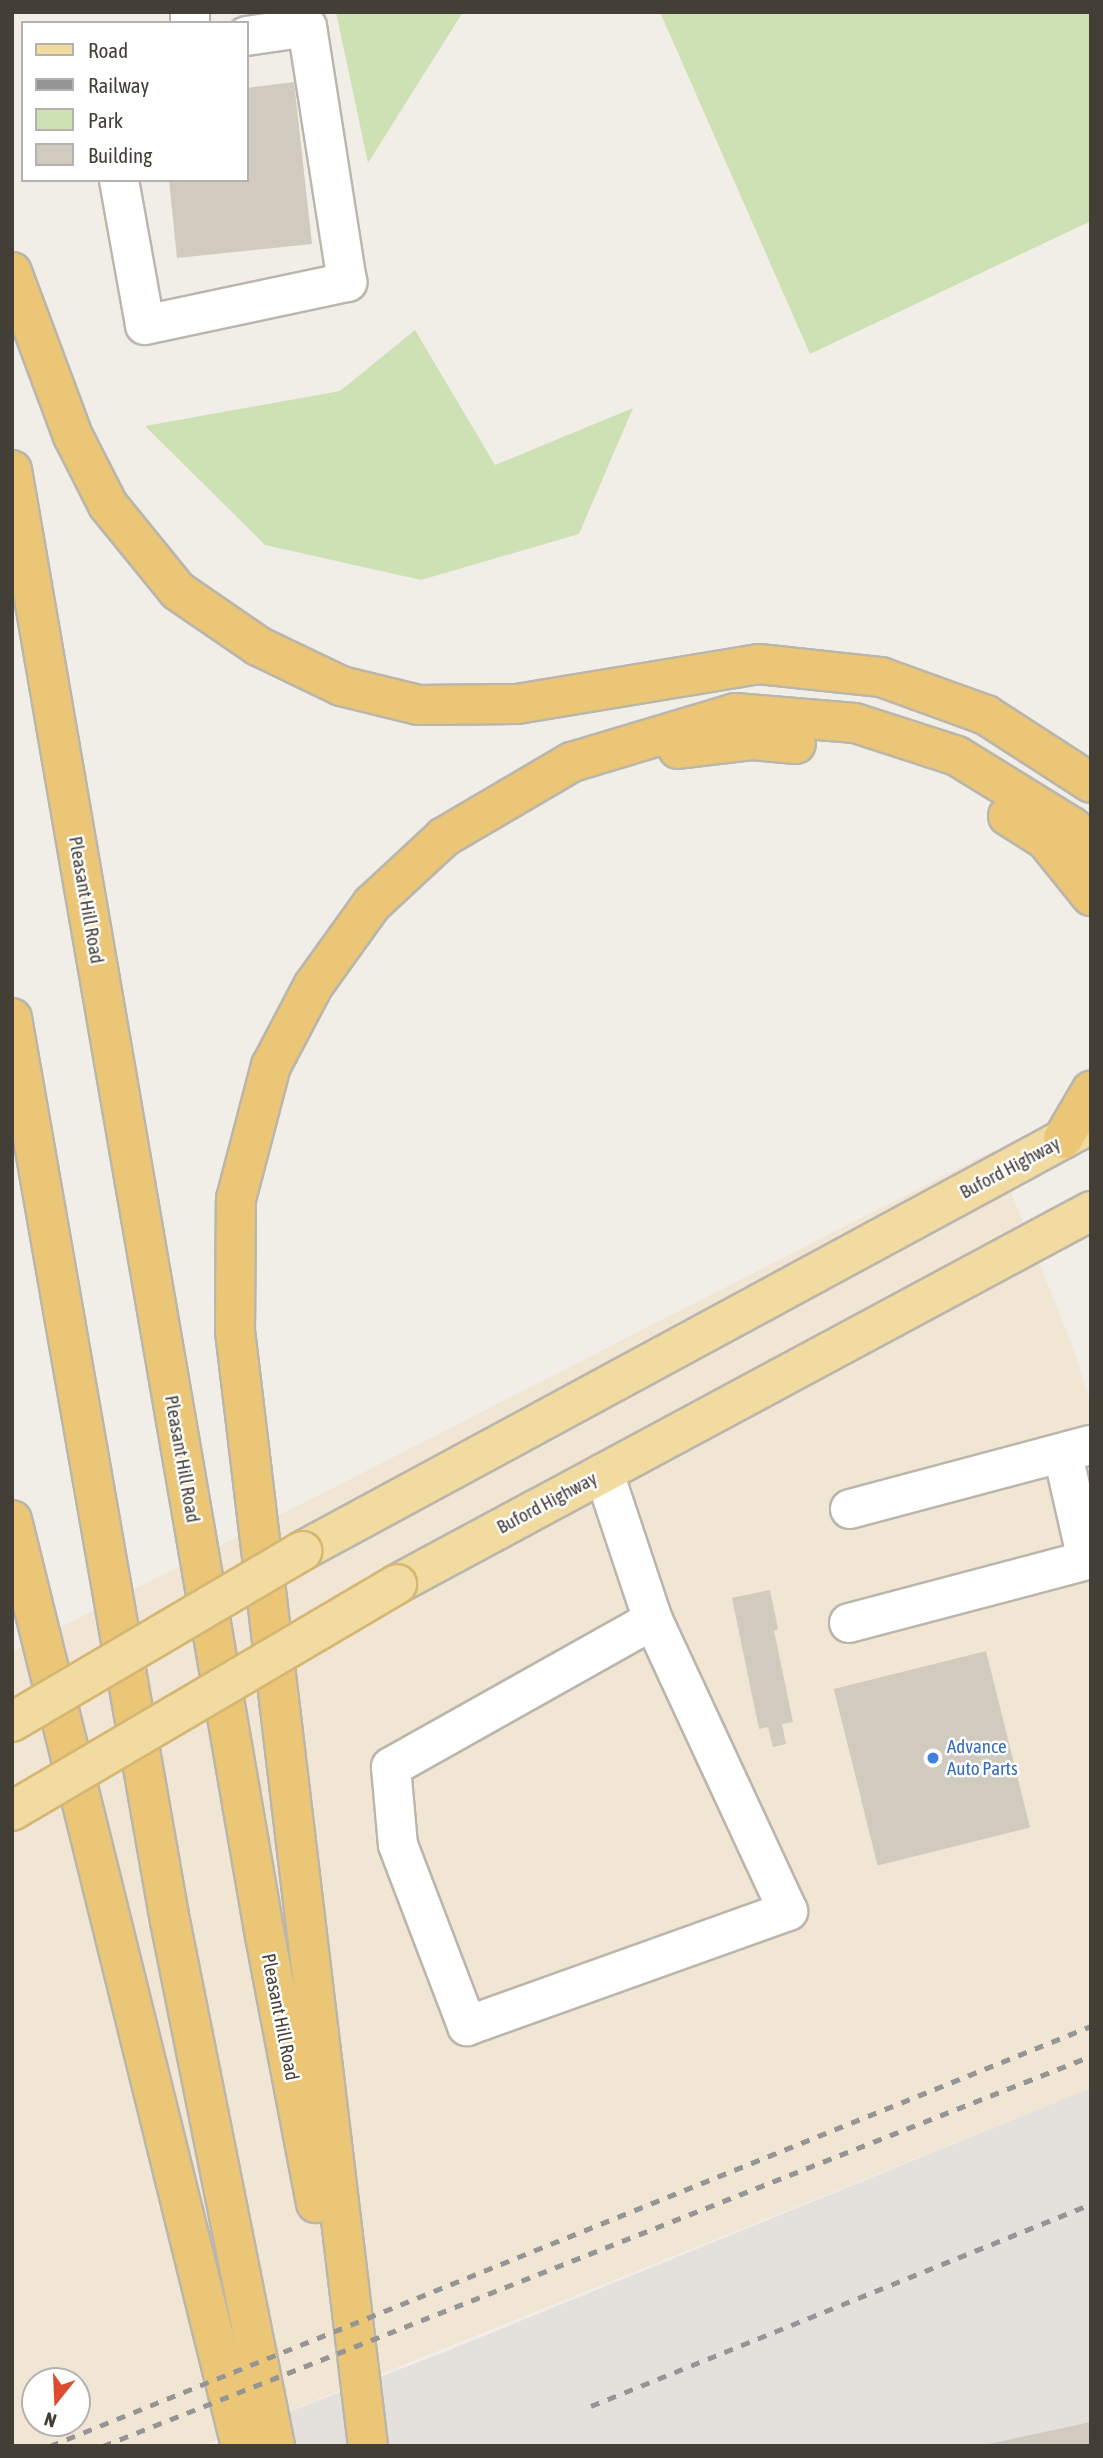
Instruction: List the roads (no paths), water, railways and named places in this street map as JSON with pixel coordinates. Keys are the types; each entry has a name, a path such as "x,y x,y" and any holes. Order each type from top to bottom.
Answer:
{"highway":[{"path":"12,272 73,436 108,505 178,592 258,646 329,680 419,705 503,705 759,664 881,677 986,715 1091,783"},
{"name":"Pleasant Hill Road","path":"12,470 265,1936 362,2446"},
{"path":"368,2446 235,1331 236,1199 271,1066 313,986 372,904 444,837 572,762 736,713 855,723 957,755 1072,827 1091,846"},
{"path":"572,762 753,740 856,749 943,776 1046,840 1091,896"},
{"path":"12,1018 170,1921 275,2446"},
{"path":"1077,1132 1091,1091"},
{"path":"12,1520 242,2446"}],"main road":[{"name":"Buford Highway","path":"12,1722 359,1518 1077,1132"},
{"name":"Buford Highway","path":"12,1811 397,1584 1091,1211"}],"lane":[{"path":"119,182 145,325 347,282 307,27 248,36"},
{"path":"849,1623 1087,1560 1077,1450 850,1509"},
{"path":"604,1473 653,1620 788,1911 467,2026 398,1845 391,1767 653,1620"}],"railway":[{"path":"50,2446 1091,2026"},
{"path":"103,2446 1091,2056"},
{"path":"591,2406 1091,2204"}],"place":[{"name":"Advance Auto Parts","path":"933,1758"}]}
